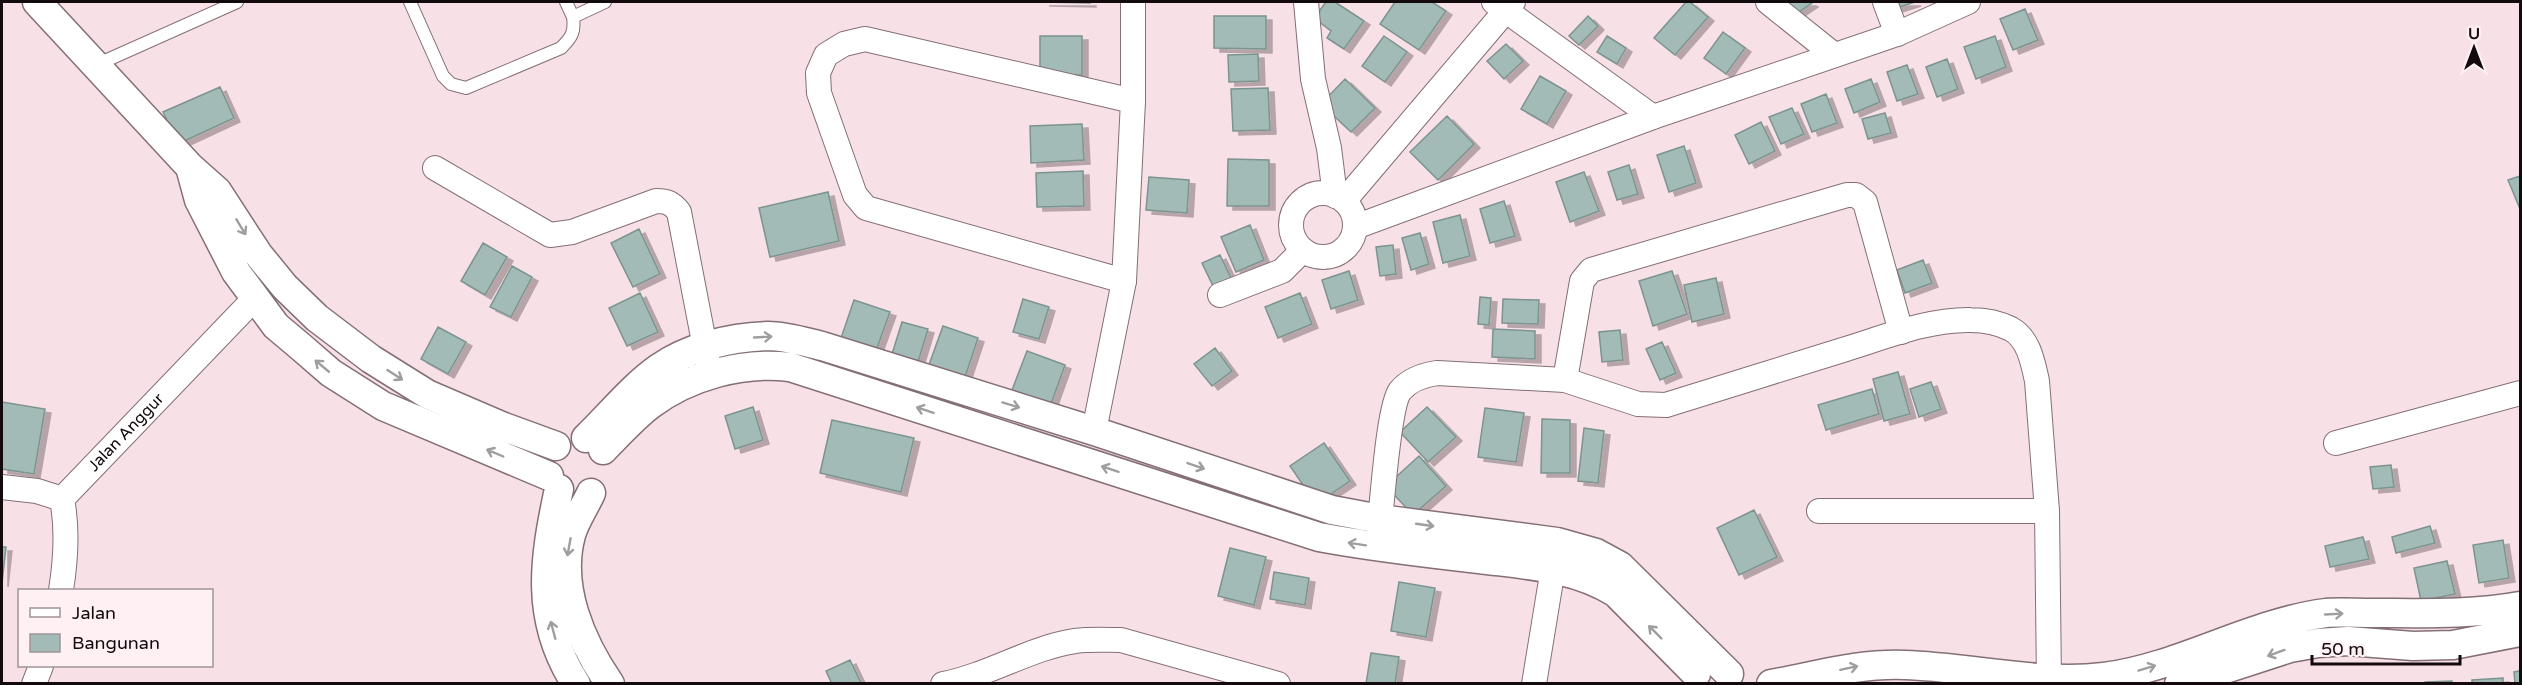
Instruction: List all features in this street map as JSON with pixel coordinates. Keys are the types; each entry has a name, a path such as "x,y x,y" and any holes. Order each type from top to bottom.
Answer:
{"street":[{"path":"37,2 190,167 213,204 285,287 317,318 371,359 427,394 504,428 556,446"},
{"path":"1094,431 1124,282 1133,101 1133,2"},
{"path":"1306,2 1313,79 1340,198"},
{"path":"1768,2 1833,54"},
{"path":"1885,2 1897,34"},
{"path":"1355,227 1653,117 1897,34 1968,2"},
{"path":"1340,198 1504,5 1653,117"},
{"path":"1124,282 866,208 855,195 819,93 818,73 826,56 844,44 865,39 1133,101"},
{"path":"435,168 550,235 572,232 656,201 667,201 674,205 679,212 711,375"},
{"path":"1316,194 1340,198 1351,208 1355,227 1348,245 1332,255 1312,255 1303,250 1296,242 1291,223 1299,204 1316,194"},
{"path":"1565,380 1582,281 1591,270 1847,195 1856,195 1865,202 1901,332"},
{"path":"213,204 236,272 276,326 331,373 383,406 554,483 574,496 591,493"},
{"path":"1220,295 1282,271 1303,250"},
{"name":"Jalan Anggur","path":"62,499 255,298"},
{"path":"1380,519 1394,402 1407,384 1421,376 1437,373 1565,380 1638,404 1666,405 1901,332 1942,323 1971,320 1999,324 2013,330 2025,342 2037,381 2047,512 2049,681"},
{"path":"594,444 659,368 681,355 705,346 740,339 769,336 794,340 822,346 1094,431 1304,502 1555,555 1581,576 1616,593 1691,679 1707,670 1718,670 1734,679"},
{"path":"594,444 678,388 711,375 760,365 790,366 1319,537 1372,546 1555,555 1596,553 1620,567 1734,679"},
{"path":"959,421 969,392"},
{"path":"2336,443 2520,393"},
{"path":"416,420 427,394"},
{"path":"576,684 553,633 548,608 547,546 554,483 548,460 556,446 570,438 594,444 608,465 603,482 591,493 572,534 567,558 569,589 575,614 591,655 610,684"},
{"path":"2,487 37,491 62,499 67,521 67,546 61,589"},
{"path":"1819,511 2047,512"},
{"path":"1534,684 1555,555"},
{"path":"1771,684 1858,666 1905,665 2049,681 2103,677 2137,671 2188,656 2252,630 2327,613 2457,614 2520,606"},
{"path":"2179,684 2290,648 2318,643 2348,641 2413,646 2453,645 2479,642 2520,632"},
{"path":"956,682 1065,644 1095,640 1121,640 1278,684"},
{"path":"34,684 41,667"}],"lane":[{"path":"95,65 237,2"},
{"path":"410,2 443,76 451,84 465,88 561,48 575,30 573,17 566,2"},
{"path":"573,17 605,2"}],"building":[{"path":"1043,2 1090,2 1090,3"},
{"path":"1326,2 1335,2 1364,21 1344,49 1327,38 1331,31 1318,21 1320,10"},
{"path":"1395,2 1432,2 1446,11 1419,50 1380,24"},
{"path":"1686,2 1690,2 1708,17 1675,55 1654,38"},
{"path":"1779,2 1810,2 1812,3 1790,18"},
{"path":"1890,2 1915,2 1893,9"},
{"path":"2025,9 2038,40 2013,50 2000,19"},
{"path":"1214,16 1266,16 1266,49 1214,48"},
{"path":"1588,16 1598,26 1579,45 1569,36"},
{"path":"1723,32 1745,48 1726,74 1704,58"},
{"path":"1040,36 1082,36 1082,75 1040,75"},
{"path":"1384,36 1407,52 1385,82 1362,66"},
{"path":"1607,36 1626,48 1617,64 1597,52"},
{"path":"1995,36 2006,67 1976,79 1964,47"},
{"path":"1506,44 1523,61 1504,79 1487,61"},
{"path":"1258,54 1259,81 1229,82 1228,55"},
{"path":"1947,59 1958,89 1937,97 1926,67"},
{"path":"1907,65 1918,94 1897,101 1887,72"},
{"path":"1540,76 1566,91 1547,124 1521,109"},
{"path":"1345,79 1375,108 1351,132 1321,104"},
{"path":"1871,79 1880,102 1854,113 1845,89"},
{"path":"220,87 234,118 178,144 163,112"},
{"path":"1268,88 1270,130 1233,131 1231,89"},
{"path":"1826,94 1837,123 1812,132 1801,104"},
{"path":"1792,108 1804,134 1781,144 1769,117"},
{"path":"1885,113 1891,133 1868,139 1862,119"},
{"path":"1447,116 1474,144 1438,180 1410,152"},
{"path":"1761,122 1775,151 1749,164 1735,135"},
{"path":"1082,124 1084,160 1031,163 1030,126"},
{"path":"1684,146 1696,183 1669,192 1657,155"},
{"path":"1228,159 1269,160 1269,206 1227,206"},
{"path":"1629,165 1638,194 1617,200 1608,172"},
{"path":"1083,171 1084,206 1037,207 1036,173"},
{"path":"1584,172 1599,211 1570,222 1556,182"},
{"path":"2520,176 2520,209 2508,180"},
{"path":"1149,177 1189,180 1187,213 1146,210"},
{"path":"828,192 839,241 770,257 759,208"},
{"path":"1504,201 1515,236 1490,243 1480,209"},
{"path":"1460,215 1470,256 1443,263 1433,222"},
{"path":"1250,225 1264,260 1236,272 1221,237"},
{"path":"639,229 660,274 633,287 611,243"},
{"path":"1420,233 1429,264 1411,270 1402,238"},
{"path":"483,243 507,257 485,295 461,281"},
{"path":"1393,245 1396,274 1380,276 1376,247"},
{"path":"1220,255 1231,278 1213,286 1202,263"},
{"path":"1923,260 1932,283 1905,293 1897,270"},
{"path":"512,266 532,277 511,317 490,307"},
{"path":"1349,271 1358,300 1331,309 1322,280"},
{"path":"1672,271 1687,314 1653,326 1639,281"},
{"path":"1716,278 1724,314 1692,322 1684,285"},
{"path":"640,293 658,332 627,346 609,308"},
{"path":"1300,293 1312,324 1278,338 1265,307"},
{"path":"1480,297 1491,298 1489,325 1478,324"},
{"path":"1023,299 1049,307 1039,339 1013,332"},
{"path":"1503,299 1539,300 1538,324 1502,323"},
{"path":"854,300 890,312 873,359 838,347"},
{"path":"902,322 928,329 918,362 892,354"},
{"path":"943,326 978,338 962,386 926,373"},
{"path":"438,327 466,342 448,374 421,359"},
{"path":"1493,329 1535,331 1535,359 1492,357"},
{"path":"1620,330 1623,360 1602,362 1599,332"},
{"path":"1662,342 1676,373 1660,380 1646,349"},
{"path":"1215,348 1232,371 1212,386 1194,364"},
{"path":"1027,351 1065,365 1051,404 1012,390"},
{"path":"1898,372 1910,414 1884,421 1873,379"},
{"path":"1931,382 1941,409 1919,417 1910,389"},
{"path":"1872,389 1879,414 1826,430 1818,405"},
{"path":"2,402 45,409 34,474 2,469"},
{"path":"753,407 763,440 735,449 725,416"},
{"path":"1427,407 1456,437 1428,462 1400,432"},
{"path":"1485,408 1524,413 1516,462 1478,457"},
{"path":"1542,419 1570,420 1570,473 1541,473"},
{"path":"832,420 914,438 901,492 820,473"},
{"path":"1584,428 1604,431 1598,483 1578,481"},
{"path":"1324,443 1350,481 1316,504 1290,466"},
{"path":"1419,456 1446,486 1413,515 1386,486"},
{"path":"2391,465 2394,487 2373,489 2370,467"},
{"path":"1754,510 1777,557 1739,575 1717,528"},
{"path":"2430,526 2435,543 2396,553 2392,537"},
{"path":"2363,537 2369,559 2330,567 2325,546"},
{"path":"2503,540 2509,578 2479,583 2473,545"},
{"path":"2,547 6,547 2,583"},
{"path":"1230,548 1266,557 1254,605 1218,596"},
{"path":"2447,561 2455,594 2421,601 2414,568"},
{"path":"1274,572 1309,578 1305,605 1270,599"},
{"path":"1399,582 1435,588 1426,637 1391,631"},
{"path":"1371,653 1399,657 1395,684 1366,684"},
{"path":"850,660 861,683 832,684 826,671"},
{"path":"2520,671 2520,684 2515,684 2514,672"},
{"path":"2503,678 2503,684 2472,684 2472,680"},
{"path":"2452,681 2452,684 2425,684 2425,682"}]}
